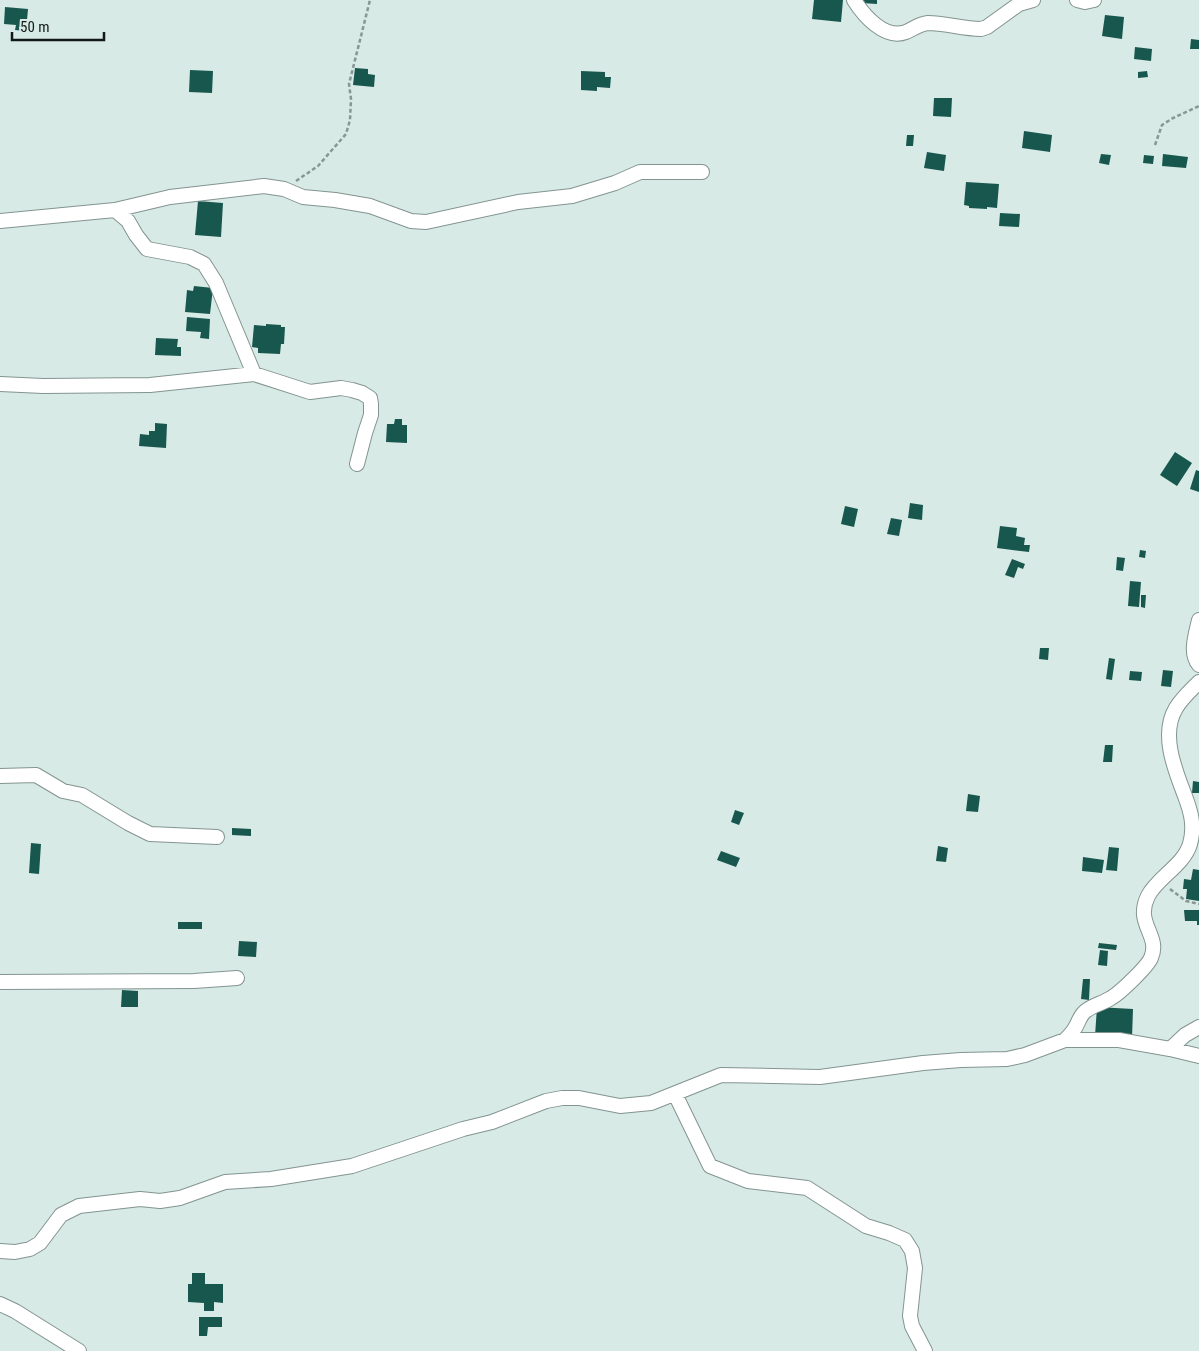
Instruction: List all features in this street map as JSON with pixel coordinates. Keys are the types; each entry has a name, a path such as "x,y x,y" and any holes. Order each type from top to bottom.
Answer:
{"street":[{"path":"854,0 860,10 879,27 891,33 904,32 926,23 981,29 987,27 1019,4 1033,0"},
{"path":"1077,0 1085,2 1094,0"},
{"path":"0,221 115,210 170,197 264,186 284,189 303,198 335,200 370,206 411,221 426,222 518,202 572,196 640,172 702,172"},
{"path":"115,210 128,221 136,235 147,248 190,257 204,264 216,283 254,374"},
{"path":"0,384 150,386 254,374 310,392 340,388 352,390 370,398 371,415 357,464"},
{"path":"1199,620 1193,653 1194,659 1199,665"},
{"path":"1065,1040 1075,1029 1080,1017 1086,1010 1113,997 1144,969 1151,957 1153,946 1151,933 1145,924 1144,914 1148,896 1184,858 1190,846 1193,829 1191,814 1169,741 1171,722 1175,709 1199,682"},
{"path":"0,776 36,775 64,791 82,795 150,834 217,837"},
{"path":"0,982 194,981 237,978"},
{"path":"1170,1049 1185,1035 1199,1027"},
{"path":"0,1251 15,1252 30,1249 40,1243 61,1215 79,1206 140,1199 170,1200 225,1182 270,1179 352,1166 463,1129 492,1122 546,1101 562,1098 579,1098 620,1106 651,1102 721,1075 820,1077 923,1063 1007,1059 1025,1055 1065,1040 1119,1040 1199,1056"},
{"path":"675,1094 710,1166 748,1181 807,1188 866,1226 905,1240 912,1251 916,1268 910,1316 912,1326 924,1351"},
{"path":"0,1304 15,1311 79,1351"}],"path":[{"path":"284,189 318,166 346,134 350,120 351,99 349,84 370,0"},
{"path":"1155,144 1162,125 1199,106"},
{"path":"1158,884 1176,892 1186,901 1199,904"}],"building":[{"path":"814,0 843,0 841,22 812,19"},
{"path":"863,0 877,0 877,4 862,3"},
{"path":"5,7 28,9 26,31 15,30 16,25 4,24"},
{"path":"1105,15 1124,17 1122,39 1102,36"},
{"path":"1191,39 1199,40 1199,49 1190,49"},
{"path":"1135,47 1152,49 1151,61 1134,59"},
{"path":"355,68 368,69 368,74 375,75 374,87 353,85"},
{"path":"190,70 213,71 212,93 189,92"},
{"path":"581,71 605,72 605,77 611,77 610,88 597,87 597,91 581,90"},
{"path":"1147,71 1148,77 1138,78 1138,72"},
{"path":"934,98 952,98 951,117 933,116"},
{"path":"1024,131 1052,135 1050,152 1022,148"},
{"path":"907,135 914,135 913,146 906,146"},
{"path":"927,152 946,155 944,171 924,168"},
{"path":"1101,154 1111,155 1109,165 1099,163"},
{"path":"1163,154 1188,157 1186,168 1162,166"},
{"path":"1144,155 1154,156 1153,164 1143,163"},
{"path":"966,182 999,184 997,208 969,208 969,206 964,205"},
{"path":"198,201 223,203 221,237 195,235"},
{"path":"1000,213 1020,214 1019,227 999,226"},
{"path":"194,286 213,288 210,314 185,312 187,290 193,291"},
{"path":"187,317 210,319 209,339 200,338 201,332 186,331"},
{"path":"266,324 285,327 284,344 281,344 280,354 258,353 258,348 252,347 254,325 266,326"},
{"path":"156,338 178,339 177,347 181,347 181,356 155,355"},
{"path":"395,419 402,419 402,425 407,425 407,443 386,442 387,424 394,424"},
{"path":"155,423 167,424 166,448 139,446 140,434 149,435 149,431 155,431"},
{"path":"1175,452 1192,463 1177,486 1160,475"},
{"path":"1196,470 1199,471 1199,492 1190,489"},
{"path":"910,503 923,505 922,520 908,518"},
{"path":"845,506 858,509 854,527 841,524"},
{"path":"891,518 902,520 899,536 887,534"},
{"path":"1000,526 1017,528 1016,536 1025,538 1024,545 1030,545 1029,552 997,548"},
{"path":"1140,550 1146,551 1145,558 1139,557"},
{"path":"1117,557 1125,558 1123,571 1116,570"},
{"path":"1012,559 1025,564 1023,569 1018,567 1014,578 1005,575"},
{"path":"1130,581 1141,582 1139,607 1128,606"},
{"path":"1141,595 1146,595 1145,608 1141,607"},
{"path":"1040,648 1049,648 1048,660 1039,659"},
{"path":"1109,658 1115,659 1112,680 1106,679"},
{"path":"1163,670 1173,671 1171,687 1161,686"},
{"path":"1130,671 1142,672 1141,681 1129,680"},
{"path":"1105,745 1113,745 1112,762 1103,762"},
{"path":"1193,781 1199,782 1199,793 1192,793"},
{"path":"968,794 980,796 978,812 966,811"},
{"path":"735,810 744,813 739,825 731,822"},
{"path":"232,828 251,829 251,836 232,835"},
{"path":"31,843 41,844 39,874 29,873"},
{"path":"938,846 948,848 946,862 936,861"},
{"path":"1109,847 1119,848 1117,871 1106,870"},
{"path":"721,851 740,858 736,867 717,860"},
{"path":"1083,857 1104,860 1102,873 1082,871"},
{"path":"1193,869 1199,870 1199,901 1186,899 1187,889 1183,889 1184,879 1191,880"},
{"path":"1184,910 1199,910 1199,925 1197,925 1197,921 1185,921"},
{"path":"178,922 202,922 202,929 178,929"},
{"path":"239,941 257,942 256,957 238,956"},
{"path":"1099,943 1117,945 1116,950 1098,948"},
{"path":"1100,950 1108,951 1107,966 1098,965"},
{"path":"1083,979 1090,979 1089,1000 1081,999"},
{"path":"122,990 138,991 138,1007 121,1007"},
{"path":"1097,1007 1133,1009 1132,1038 1095,1036"},
{"path":"192,1273 205,1273 205,1284 223,1284 223,1303 214,1302 214,1311 204,1311 204,1303 188,1302 188,1284 192,1284"},
{"path":"199,1317 222,1317 222,1327 208,1327 207,1336 199,1336"}]}
